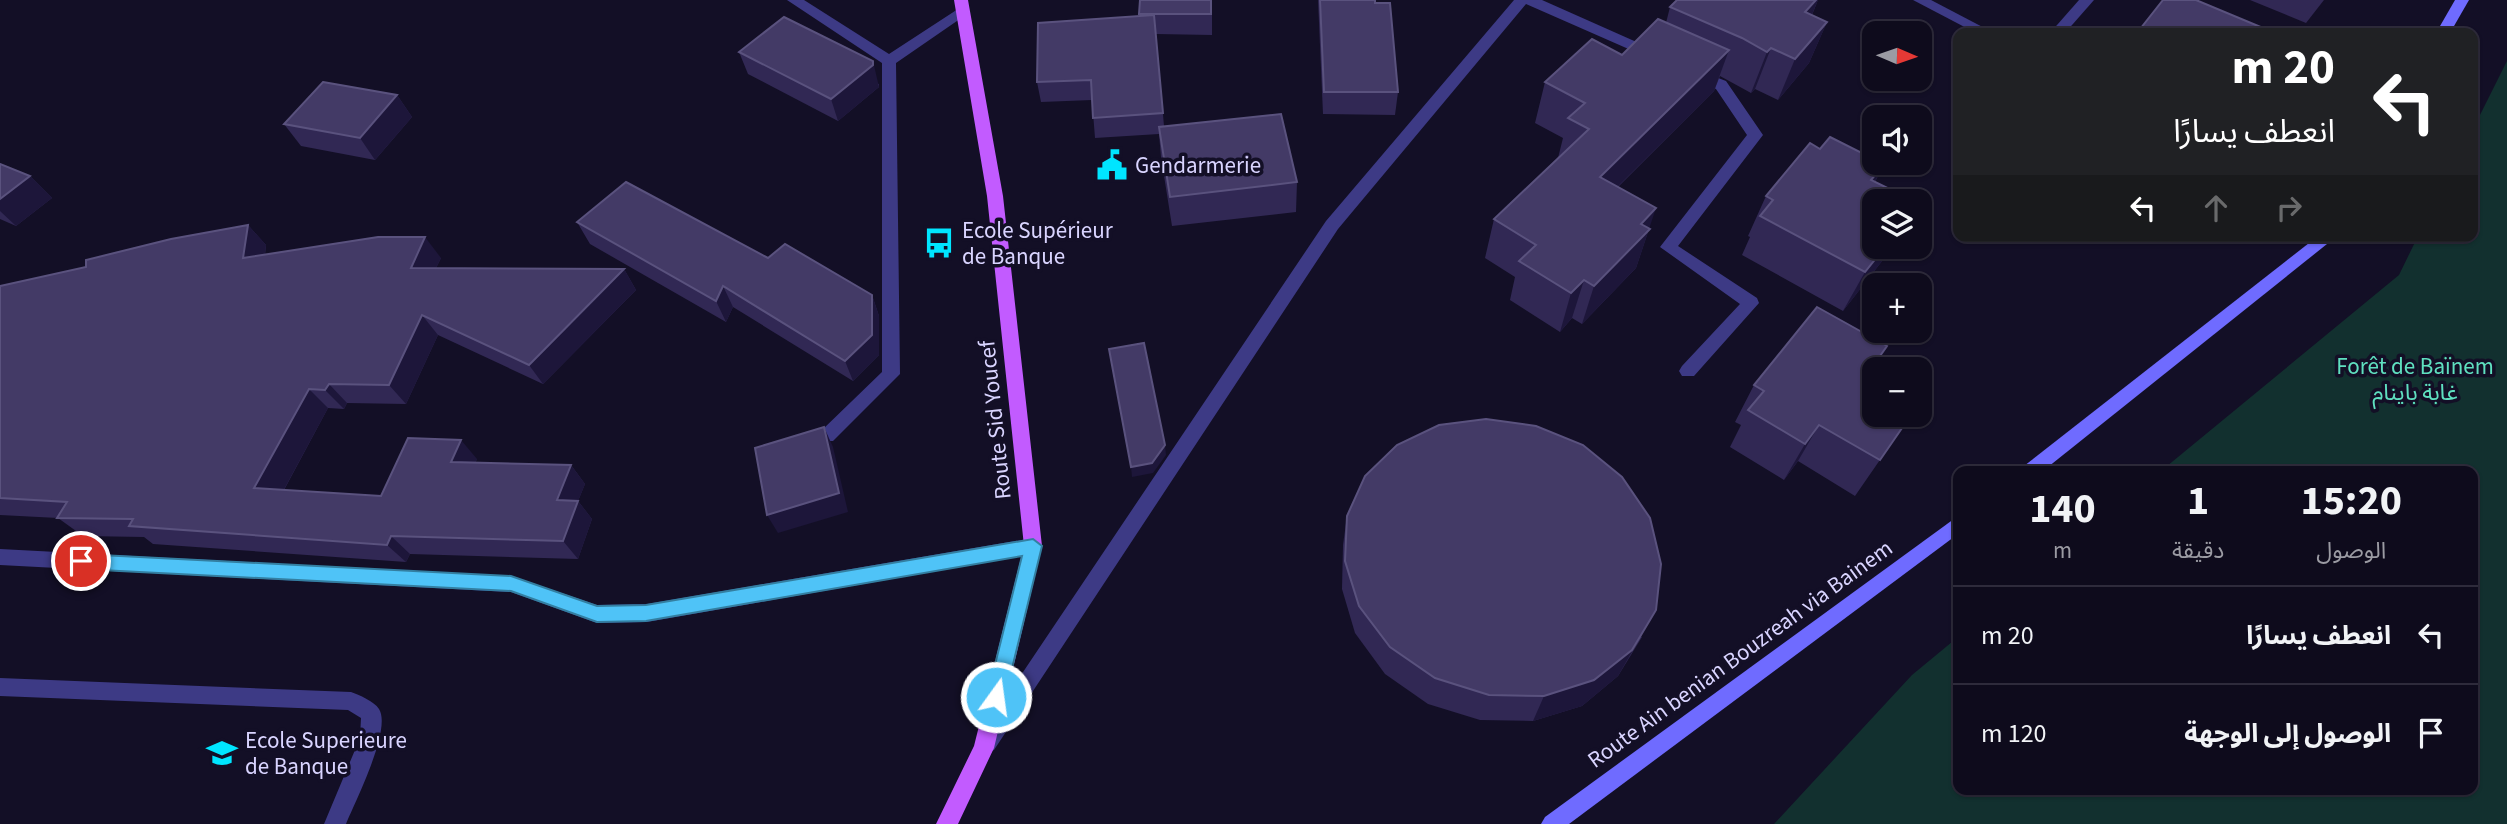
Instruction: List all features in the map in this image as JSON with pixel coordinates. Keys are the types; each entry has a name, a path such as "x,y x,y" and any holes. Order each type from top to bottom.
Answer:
{"main road":[{"name":"Route Sid Youcef","path":"947,824 984,748 1033,546 995,195 962,6"}],"street":[{"path":"794,0 889,61"},
{"path":"984,748 1332,225 1522,0"},
{"path":"1530,0 1721,85 1755,135 1668,247 1751,303 1688,371"},
{"path":"1920,0 1977,28"},
{"path":"2062,28 2087,0"},
{"path":"2446,28 2462,0"},
{"path":"889,61 962,6"},
{"path":"827,436 891,374 889,61"},
{"path":"2036,466 2321,242"},
{"name":"Route Ain benian Bouzreah via Bainem","path":"1552,824 1953,528"},
{"path":"0,557 511,584 597,614 646,613 1033,546"},
{"path":"0,687 351,701 371,713 370,738 335,824"}],"green space":[{"name":"Forêt de Baïnem غابة باينام","path":"2507,61 2507,824 1774,824 1912,675 1953,641 1953,795 2478,795 2478,466 2167,466 2399,275 2415,242 2478,242 2478,119"}],"building":[{"path":"1140,0 1211,0 1211,14 1139,14"},
{"path":"1320,0 1375,0 1375,3 1390,3 1398,92 1324,92"},
{"path":"1677,0 1816,0 1805,12 1827,22 1795,59 1771,48 1767,52 1742,38 1670,7"},
{"path":"2163,0 2196,0 2263,28 2141,28"},
{"path":"1154,15 1163,113 1093,118 1091,80 1037,82 1038,23"},
{"path":"784,17 873,61 873,65 831,99 739,52"},
{"path":"1658,19 1729,50 1600,177 1656,208 1641,224 1650,229 1594,286 1584,280 1571,293 1519,261 1536,245 1494,219 1589,129 1568,118 1585,103 1545,82 1592,39 1622,55"},
{"path":"323,82 397,95 360,138 284,124"},
{"path":"1281,114 1297,182 1170,197 1159,127"},
{"path":"1830,137 1862,153 1862,175 1875,175 1871,180 1889,189 1862,189 1862,259 1875,259 1865,272 1760,216 1773,200 1766,196 1810,143 1820,149"},
{"path":"0,164 30,176 0,199"},
{"path":"626,182 768,258 785,244 872,295 872,335 845,361 723,286 716,301 577,222"},
{"path":"248,225 243,258 378,237 425,237 411,268 624,269 529,365 422,315 389,385 329,384 325,390 309,389 254,488 381,496 408,438 461,440 451,462 571,465 557,500 578,501 563,541 391,536 387,545 129,526 133,519 57,518 67,502 0,498 0,286 86,267 86,260 171,239"},
{"path":"1817,307 1862,332 1862,343 1882,343 1887,346 1879,357 1862,357 1862,427 1903,427 1880,460 1819,425 1805,444 1748,410 1764,391 1754,385"},
{"path":"1144,343 1165,445 1152,463 1131,467 1109,349"},
{"path":"1486,419 1536,426 1583,445 1622,477 1650,518 1661,564 1656,610 1632,650 1594,680 1544,696 1489,695 1435,678 1390,647 1359,606 1345,561 1347,516 1365,476 1397,445 1439,425"},
{"path":"824,427 839,493 767,515 755,448"}],"place":[{"name":"Gendarmerie","path":"1112,165"},
{"name":"Ecole Supérieur de Banque","path":"939,243"},
{"name":"Ecole Superieure de Banque","path":"222,753"}],"route":[{"path":"81,561 511,584 597,614 646,613 1033,546 996,697"}]}
